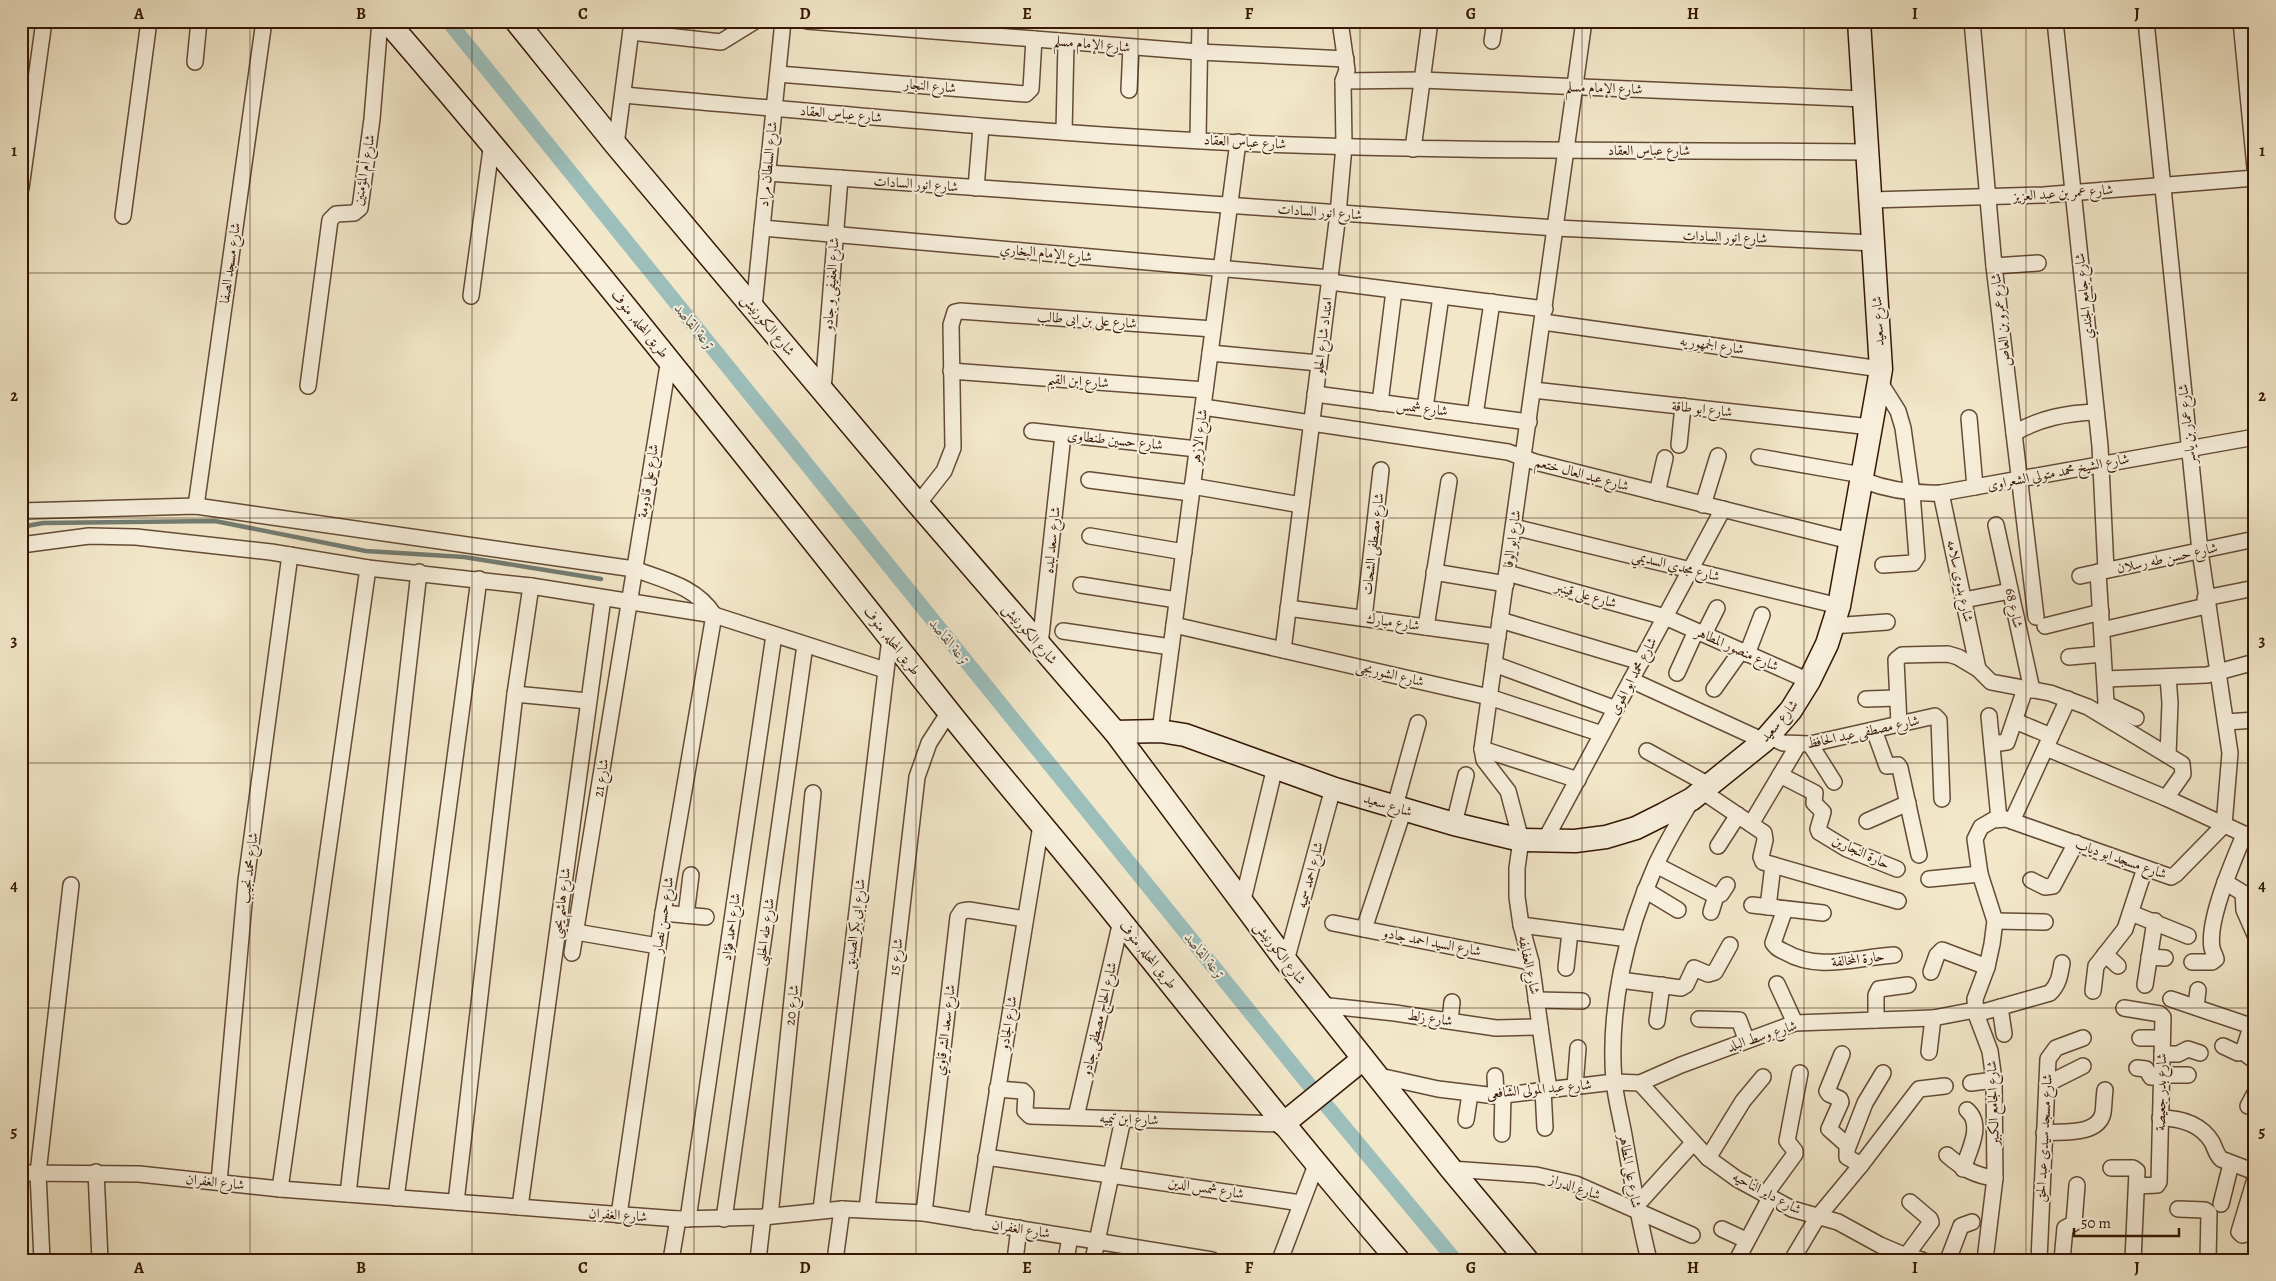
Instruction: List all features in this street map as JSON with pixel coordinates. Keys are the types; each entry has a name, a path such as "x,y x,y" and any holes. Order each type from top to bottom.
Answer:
{"main road":[{"name":"طريق المحله, منوف","path":"387,21 492,142 669,359 949,712 1288,1120 1316,1165 1398,1260"},
{"name":"شارع الكورنيش","path":"516,21 616,145 918,504 1115,732 1242,904 1320,1005 1361,1069 1451,1169 1527,1260"},
{"name":"شارع سعيد","path":"1115,732 1160,731 1185,735 1333,788 1399,808 1429,809 1454,824 1521,840 1544,842 1606,837 1636,828 1701,792 1766,739 1790,710 1809,681 1827,644 1835,616 1850,540 1880,375 1874,243 1859,21"},
{"path":"1288,1120 1361,1069"}],"street":[{"path":"21,188 44,21"},
{"path":"123,216 149,21"},
{"path":"195,62 199,21"},
{"name":"شارع مسجد الصفا","path":"196,506 264,21"},
{"name":"شارع أم المؤمنين","path":"308,386 330,220 336,214 354,214 360,208 372,119 380,21"},
{"path":"616,145 631,26 721,42 755,21"},
{"name":"شارع السلطان مراد","path":"754,307 783,21"},
{"name":"شارع الإمام مسلم","path":"807,21 1199,52 1346,59"},
{"path":"1198,140 1200,21"},
{"name":"امتداد شارع الحلو","path":"1283,650 1338,214 1344,146 1343,81 1347,70 1340,21"},
{"path":"1413,149 1430,21"},
{"path":"1492,41 1495,21"},
{"name":"شارع ابو الوفا","path":"1482,749 1584,21"},
{"name":"شارع عمرو بن العاص","path":"1972,21 1994,266 2014,433 2040,621 2101,612"},
{"name":"شارع جامع الجندي","path":"2056,21 2101,463 2101,612 2107,711"},
{"name":"شارع عمار بن ياسر","path":"2146,21 2200,551 2216,672 2230,753 2224,825"},
{"path":"2241,21 2250,75 2255,168"},
{"name":"شارع النجار","path":"778,74 1026,94 1031,89 1034,39"},
{"path":"1064,132 1066,42"},
{"path":"1129,90 1131,47"},
{"name":"شارع الإمام مسلم","path":"1343,81 1422,80 1864,99"},
{"name":"شارع عباس العقاد","path":"623,95 981,127 1238,142 1413,149 1868,152"},
{"path":"976,188 981,127"},
{"path":"472,296 492,142"},
{"name":"شارع الازهر","path":"1160,731 1238,142"},
{"name":"شارع انور السادات","path":"767,173 1556,228 1874,243"},
{"name":"شارع العفيفى و جادو","path":"823,390 834,234 840,178"},
{"name":"شارع عمر بن عبد العزيز","path":"1871,200 1988,198 2255,178"},
{"name":"شارع الإمام البخاري","path":"762,228 1330,280"},
{"path":"1994,266 2038,263"},
{"name":"شارع الجمهوريه","path":"1330,280 1394,291 1492,302 1544,315 1880,375"},
{"path":"1380,403 1394,291"},
{"path":"1425,408 1441,296"},
{"path":"1475,415 1492,302"},
{"name":"شارع على بن ابى طالب","path":"951,371 952,320 955,312 960,311 1213,329"},
{"path":"1210,353 1319,363"},
{"name":"شارع على قادومة","path":"629,603 669,359"},
{"path":"918,504 944,471 954,448 951,371"},
{"name":"شارع ابن القيم","path":"951,371 1205,390"},
{"path":"1880,375 1898,411 1903,428 1912,493 1916,561 1909,564 1884,565"},
{"name":"شارع ابو طاقة","path":"1533,390 1871,427"},
{"name":"شارع شمس","path":"1315,394 1529,422"},
{"path":"1679,445 1683,406"},
{"name":"شارع عبد العال ختعم","path":"1203,407 1508,452 1703,505 1850,540"},
{"path":"2014,433 2032,423 2051,417 2070,413 2096,412"},
{"path":"1969,418 1975,487"},
{"name":"شارع حسين طنطاوى","path":"1032,432 1197,449"},
{"name":"شارع سعد لبده","path":"1040,645 1063,435"},
{"name":"شارع الشيخ محمد متولي الشعراوى","path":"1759,457 1862,477 1886,488 1912,493 1941,493 2255,437"},
{"path":"1703,505 1718,456"},
{"path":"1657,493 1665,458"},
{"name":"شارع مصطفى الشحات","path":"1364,618 1381,470"},
{"path":"1089,480 1192,489 1301,505"},
{"path":"1426,627 1449,481"},
{"name":"شارع بدوى سلامه","path":"1941,493 1978,669"},
{"path":"21,511 196,506 634,569 688,589 703,600 714,615"},
{"name":"شارع محمد ابو الهوى","path":"1544,842 1722,509"},
{"name":"شارع 68","path":"1996,525 2028,690"},
{"name":"شارع مجدي السديمي","path":"1514,526 1691,569 1835,616 1887,622"},
{"path":"21,545 89,536 136,537 290,555 368,568 419,572 531,586 714,615 885,670"},
{"path":"1090,536 1184,552"},
{"name":"شارع حسن طه رسلان","path":"2080,576 2255,539"},
{"name":"شارع محمد نجيب","path":"219,1182 246,881 290,555"},
{"path":"280,1189 368,568"},
{"path":"348,1194 419,572"},
{"name":"شارع على قينبر","path":"1434,572 1506,578 1665,617"},
{"path":"396,1198 479,579"},
{"path":"456,1202 515,694 531,586"},
{"path":"1081,586 1177,600"},
{"path":"2102,630 2255,588"},
{"path":"1964,600 2010,591"},
{"name":"شارع هاشم يحيى","path":"520,1207 603,598"},
{"name":"شارع 21","path":"572,953 629,603"},
{"name":"شارع مبارك","path":"1288,608 1498,637"},
{"path":"1677,673 1717,608"},
{"name":"شارع حسن نصار","path":"619,1215 663,913 714,615"},
{"path":"1714,689 1744,652 1762,616"},
{"name":"شارع منصور المطاهر","path":"1665,617 1809,681"},
{"path":"1500,620 1641,662"},
{"name":"شارع الشوربجى","path":"1174,625 1489,697 1602,734"},
{"path":"1063,631 1171,646"},
{"name":"شارع احمد فؤاد","path":"671,1260 683,1219 774,635"},
{"name":"شارع ابى بكر الصديق","path":"821,1210 890,638"},
{"name":"شارع طه الحلبى","path":"724,1218 805,645"},
{"path":"1899,724 1896,660 1902,655 1948,654 1958,657 1978,669 1991,682 2068,699 2136,718"},
{"path":"2068,657 2103,654"},
{"path":"2105,680 2207,675 2255,662"},
{"path":"1494,664 1616,709"},
{"path":"2168,677 2170,703 2168,755"},
{"name":"شارع مصطفى عبد الحافظ","path":"1631,680 1766,739 1783,743 1804,745 1935,716 1939,720 1942,799"},
{"path":"1992,744 2007,742 2028,690"},
{"path":"515,694 588,701"},
{"path":"1866,699 1897,698"},
{"path":"2006,820 2048,742 2068,699"},
{"path":"2107,711 2182,764 2184,771 2166,798"},
{"name":"شارع 15","path":"867,1209 917,777 929,743 949,712"},
{"path":"1989,716 1992,744 2006,820"},
{"path":"2226,722 2255,720"},
{"path":"2015,721 2048,742 2250,837 2225,882 2215,917 2212,948 2216,959 2212,962 2192,962"},
{"path":"1364,929 1399,808 1418,723"},
{"path":"1874,730 1887,766 1899,766 1919,855"},
{"path":"1751,824 1780,775 1804,745 1834,782"},
{"path":"1521,840 1508,791 1484,760 1482,749 1578,780"},
{"path":"1647,751 1701,792 1764,833 1761,859 1859,897 1898,901"},
{"path":"1242,904 1275,767"},
{"path":"1454,824 1466,775"},
{"name":"حارة النجارين","path":"1780,775 1815,793 1814,803 1823,812 1819,832 1847,849 1897,869"},
{"name":"شارع احمد سميه","path":"1286,961 1333,788"},
{"path":"1614,1082 1614,1048 1620,980 1629,939 1645,890 1656,865 1701,792"},
{"name":"شارع 20","path":"758,1260 766,1217 813,793"},
{"path":"1867,821 1908,803"},
{"path":"1718,846 1738,815"},
{"path":"2006,820 1986,823 1976,832 1975,839 1980,874 1994,921 1992,944 1987,967 1975,999 1975,1012 2050,993 2056,987 2062,963"},
{"name":"شارع مسجد ابو دياب","path":"2006,820 2168,876 2174,876 2224,825"},
{"name":"شارع الجادو","path":"976,1222 1041,825"},
{"name":"شارع العفايفه","path":"1521,840 1517,868 1517,897 1521,925 1531,962 1540,1027 1546,1090 1545,1128"},
{"path":"2031,880 2045,887 2053,886 2076,843"},
{"path":"1656,865 1716,896"},
{"path":"1768,907 1773,865"},
{"path":"2093,991 2094,972 2105,954 2121,936 2131,913 2145,868"},
{"path":"1929,879 1980,874"},
{"path":"686,915 691,875"},
{"path":"2225,882 2243,893 2244,910 2255,935"},
{"path":"1711,912 1716,896 1721,894 1727,884"},
{"path":"42,1260 38,1173 71,885"},
{"path":"1645,890 1678,910"},
{"path":"1752,905 1823,913"},
{"name":"حارة المخالفة","path":"1785,909 1773,943 1791,956 1807,961 1824,963 1894,955"},
{"name":"شارع سعد الشرقاوي","path":"924,1213 958,917 962,912 969,910 1026,919"},
{"path":"663,913 706,917"},
{"path":"2131,913 2155,921 2188,936"},
{"name":"شارع الحاج مصطفى جادو","path":"1076,1117 1121,921"},
{"path":"1994,921 2045,922"},
{"path":"2145,985 2155,921"},
{"name":"شارع السيد احمد جادو","path":"1333,923 1531,962"},
{"path":"1521,925 1629,939"},
{"path":"576,932 658,946"},
{"path":"1566,968 1570,932"},
{"path":"1620,980 1684,987 1694,968 1713,974 1730,945"},
{"path":"1930,972 1937,955 1942,950 1987,967"},
{"path":"2105,954 2118,966"},
{"path":"2149,957 2165,958"},
{"path":"1777,984 1795,1023"},
{"path":"1657,1021 1662,985"},
{"path":"1876,1020 1876,995 1879,989 1908,985"},
{"path":"2196,1007 2198,990"},
{"path":"2171,999 2248,1025 2250,1030 2242,1050 2238,1053 2223,1046"},
{"path":"1536,1000 1582,1001"},
{"path":"1450,1021 1452,1002"},
{"name":"شارع زلط","path":"1320,1005 1496,1028 1540,1027"},
{"path":"2000,1007 2004,1034"},
{"name":"شارع بدر جعيصة","path":"2124,1008 2160,1014 2163,1017 2159,1184 2137,1186"},
{"name":"شارع وسط البلد","path":"1614,1082 1640,1083 1746,1039 1795,1023 1932,1018 1975,1012"},
{"name":"شارع الجامع الكبير","path":"1975,1012 1988,1043 1994,1080 1995,1178 1985,1260"},
{"path":"1929,1052 1932,1018"},
{"path":"1698,1019 1739,1020 1746,1039"},
{"name":"شارع مسجد سيدى عبد الحق","path":"2039,1260 2048,1059 2052,1051 2083,1038"},
{"path":"2140,1038 2162,1038"},
{"path":"1575,1086 1578,1048"},
{"path":"2162,1054 2178,1054 2188,1048 2200,1053"},
{"path":"2242,1050 2255,1061"},
{"path":"1842,1054 1828,1091 1841,1100 1829,1129 1848,1147"},
{"path":"2047,1084 2083,1066"},
{"path":"2137,1068 2146,1068 2151,1077 2188,1075"},
{"name":"شارع عبد المولى الشافعى","path":"1361,1069 1438,1089 1500,1096 1614,1082"},
{"path":"1736,1260 1767,1196 1796,1154 1795,1150 1787,1144 1787,1141 1800,1073"},
{"path":"1862,1165 1846,1156 1848,1147 1866,1103 1883,1073"},
{"path":"1495,1076 1500,1096 1502,1134"},
{"path":"1708,1158 1743,1101 1763,1077"},
{"path":"1971,1082 1994,1080"},
{"name":"شارع على المطاهر","path":"1614,1082 1637,1208 1649,1260"},
{"name":"شارع داير الناحيه","path":"1640,1083 1708,1158 1737,1180 1767,1196 1817,1218 1838,1222 1880,1245 1914,1258"},
{"path":"1792,1260 1817,1218 1862,1165 1919,1089 1945,1086"},
{"name":"شارع ابن تيميه","path":"997,1089 1023,1091 1026,1094 1025,1111 1028,1115 1123,1119 1288,1120"},
{"path":"2044,1133 2092,1128 2099,1122 2103,1114 2105,1090"},
{"path":"1466,1120 1470,1094"},
{"path":"1963,1168 1976,1130 1973,1115 1967,1110"},
{"path":"2160,1118 2175,1118 2189,1122 2202,1130 2212,1141 2217,1155 2231,1164 2253,1170 2239,1232 2242,1235 2255,1232"},
{"path":"1093,1260 1123,1119"},
{"path":"1637,1208 1694,1143"},
{"path":"1947,1155 1963,1168 1984,1177 1995,1178"},
{"name":"شارع شمس الدين","path":"986,1157 1301,1202"},
{"path":"2222,1204 2231,1164"},
{"path":"1280,1260 1316,1165"},
{"path":"2111,1168 2135,1169 2137,1186 2133,1260"},
{"name":"شارع الدراز","path":"1451,1169 1522,1173 1576,1184 1637,1208 1692,1235"},
{"path":"96,1172 100,1260"},
{"name":"شارع الغفران","path":"21,1173 96,1172 139,1174 280,1189 683,1219 766,1217 842,1209 924,1213 1212,1260"},
{"path":"2062,1260 2065,1228 2074,1223 2077,1185"},
{"path":"1910,1202 1931,1222 1914,1258"},
{"path":"835,1260 842,1209"},
{"path":"2178,1210 2205,1210 2209,1212 2208,1260"},
{"path":"1948,1260 1961,1226 1972,1222"},
{"path":"1014,1260 1019,1228"},
{"path":"1722,1229 1746,1240"},
{"path":"1066,1260 1070,1236"}],"waterway":[{"name":"ترعة القاصد","path":"448,21 1301,1075 1455,1260"},
{"path":"21,527 43,523 215,521 366,551 464,557 601,579"}]}
